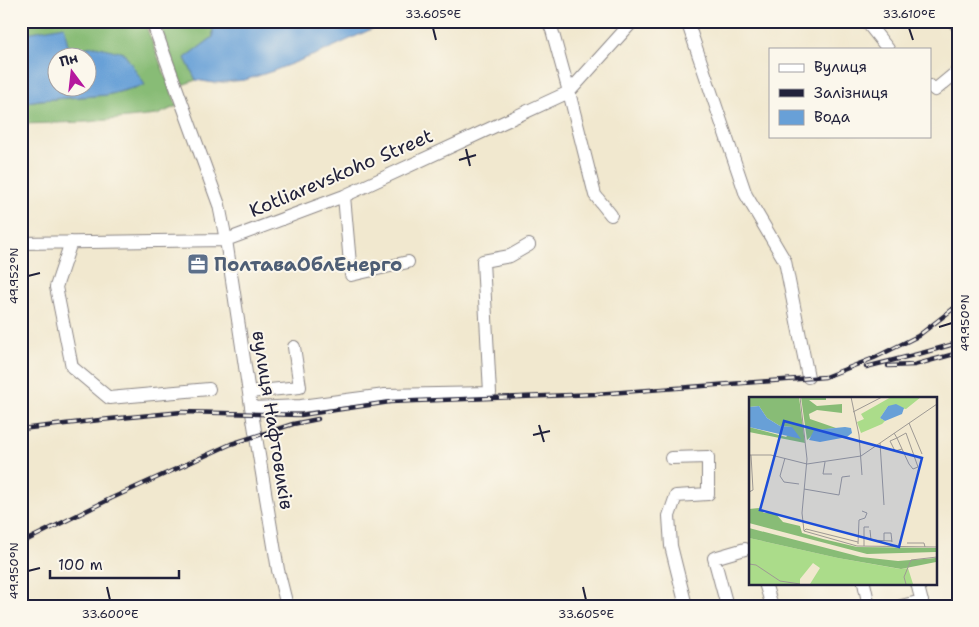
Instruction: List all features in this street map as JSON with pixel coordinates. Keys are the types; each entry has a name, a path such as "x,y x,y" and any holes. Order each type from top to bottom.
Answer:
{"street":[{"name":"вулиця Нафтовиків","path":"152,21 219,205 278,570 287,606"},
{"path":"548,21 569,92 595,195 612,215"},
{"name":"Kotliarevskoho Street","path":"21,243 226,240 344,196 569,92 633,21"},
{"path":"687,21 746,195 785,261 808,377"},
{"path":"866,21 887,48"},
{"path":"953,21 958,27"},
{"path":"932,88 935,90 958,71"},
{"path":"344,196 351,275 408,262"},
{"path":"71,242 56,287 72,367 109,398 209,389"},
{"path":"252,408 302,406 385,395 490,393 483,262 510,256 529,245"},
{"path":"249,392 300,387 294,348"},
{"path":"672,458 708,457 708,494 676,496 669,516 671,546 686,606"},
{"path":"727,606 714,558 745,549"},
{"path":"764,584 772,606"},
{"path":"864,584 869,606"},
{"path":"900,606 922,603 917,584"}],"green space":[{"path":"21,21 144,21 177,106 157,115 87,122 21,124 21,103 67,98 98,98 98,96 145,85 95,46 63,48 34,33 21,34"},
{"path":"158,21 213,21 213,37 185,58 196,80 182,85"}],"water":[{"path":"213,21 389,21 322,52 273,71 245,80 214,83 196,80 185,58 213,37"},
{"path":"64,26 69,48 48,48 48,98 67,98 21,103 21,34"},
{"path":"95,46 124,53 145,85 98,96 98,48 82,48"}],"railway":[{"path":"21,429 182,412 301,415 390,402 596,394 825,377 874,358 918,336 958,305"},
{"path":"866,367 958,343"},
{"path":"888,366 914,365 958,353"},
{"path":"21,543 112,498 231,444 293,424 318,419"}],"place":[{"name":"ПолтаваОблЕнерго","path":"198,264"}]}
